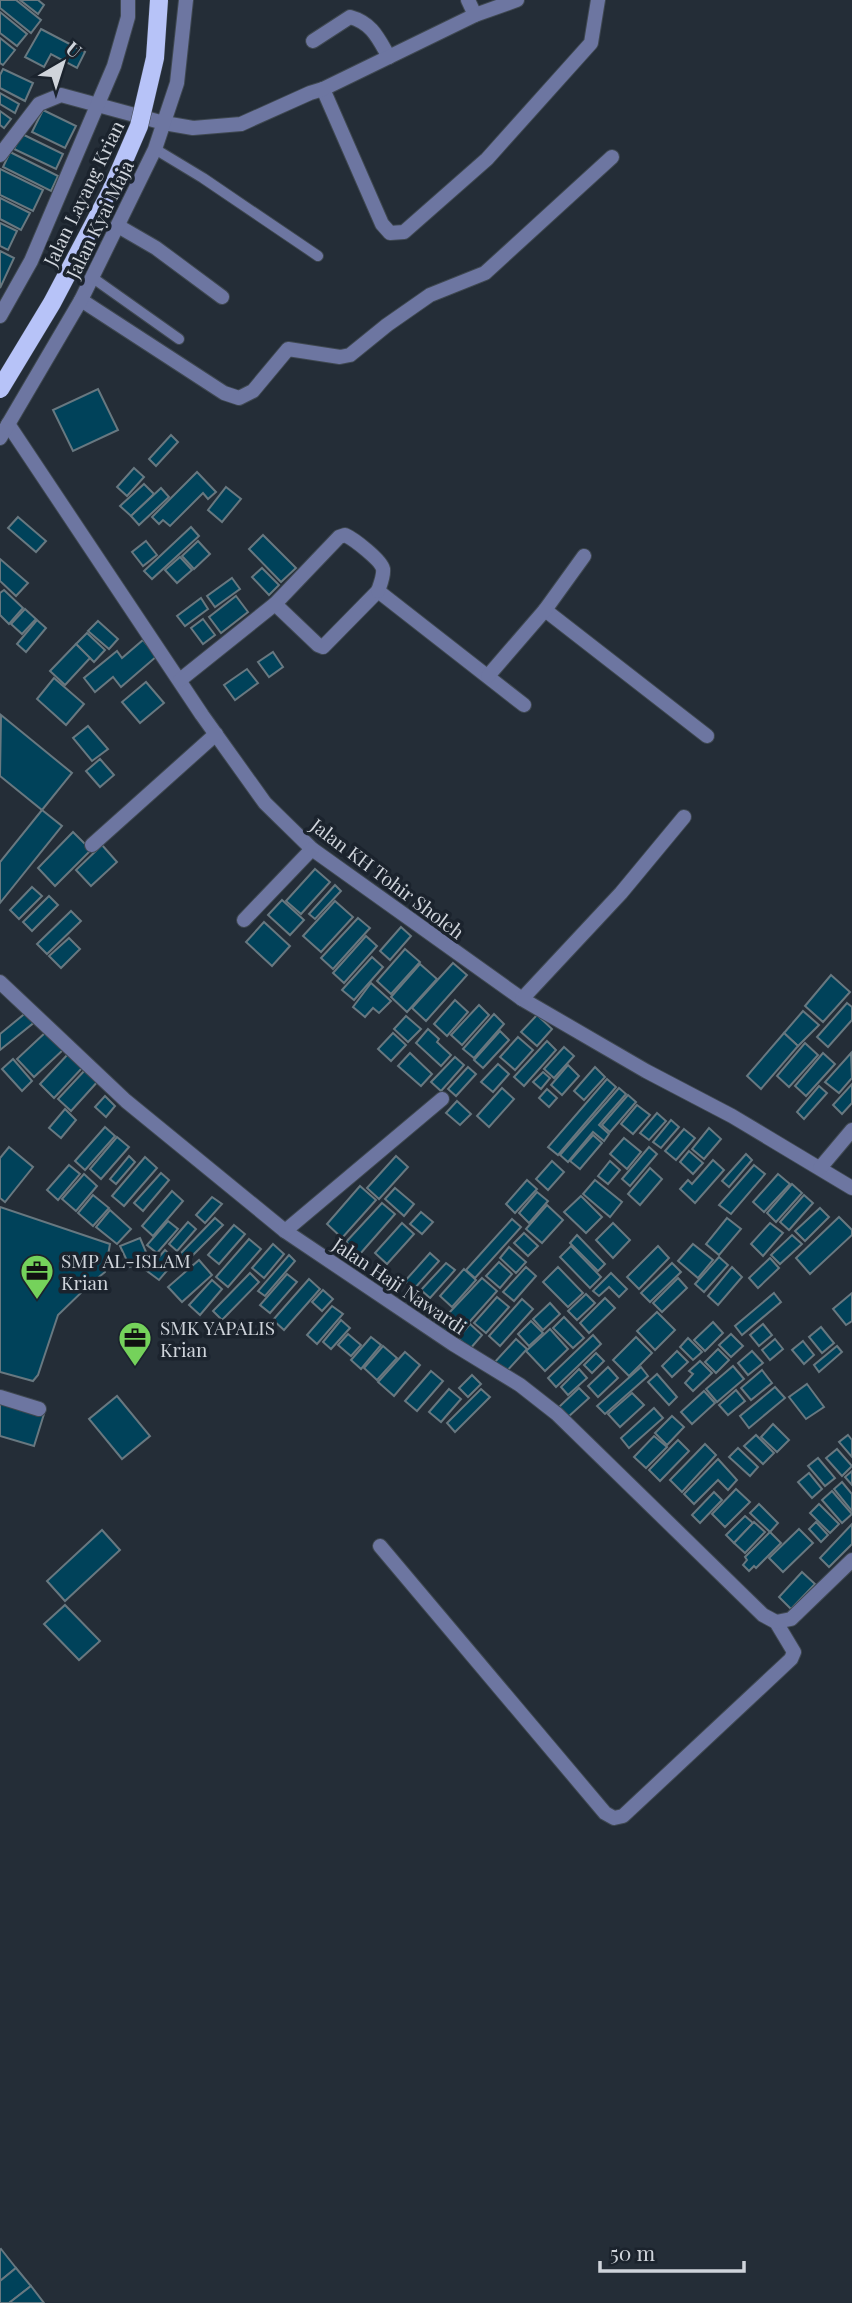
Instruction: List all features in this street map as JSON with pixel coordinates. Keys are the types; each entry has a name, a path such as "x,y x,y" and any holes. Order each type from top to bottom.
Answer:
{"main road":[{"name":"Jalan Layang Krian","path":"0,389 52,303 104,205 139,126 155,58 159,0"}],"street":[{"path":"0,316 31,261 117,56 128,17 128,0"},
{"name":"Jalan Kyai Maja","path":"0,438 93,278 155,149 177,83 186,0"},
{"path":"468,0 475,15"},
{"path":"0,155 39,104 61,95 192,128 241,124 323,89 475,15 517,0"},
{"path":"323,89 382,224 390,233 404,232 487,159 590,43 597,0"},
{"path":"313,41 350,17 370,26 388,57"},
{"path":"81,300 212,385 239,398 253,391 288,349 340,357 350,355 424,300 485,273 612,157"},
{"path":"118,226 156,248 222,297"},
{"name":"Jalan KH Tohir Sholeh","path":"8,424 264,803 312,849 522,999 852,1188"},
{"path":"180,680 275,604 339,537 345,535 353,539 381,564 384,572 378,592 323,647 275,604"},
{"path":"488,676 544,610 584,556"},
{"path":"378,592 524,705"},
{"path":"544,610 707,737"},
{"path":"92,845 216,734"},
{"path":"522,999 596,921 684,817"},
{"path":"244,920 312,849"},
{"name":"Jalan Haji Nawardi","path":"0,982 127,1101 285,1231 453,1345 520,1385 557,1414 763,1615 776,1622"},
{"path":"285,1231 442,1099"},
{"path":"820,1168 852,1130"},
{"path":"0,1397 39,1409"},
{"path":"380,1546 605,1813 614,1818 623,1816 791,1660 794,1652 776,1622 791,1619 852,1560"}],"lane":[{"path":"155,149 203,178 317,256"},
{"path":"93,278 179,339"}],"building":[{"path":"0,0 16,0 41,20 31,33 0,8"},
{"path":"20,0 38,0 44,5 38,14"},
{"path":"0,12 27,34 17,46 0,33"},
{"path":"41,29 85,52 77,68 51,54 44,67 25,57"},
{"path":"0,38 15,50 3,65 0,63"},
{"path":"3,69 33,83 25,101 0,88"},
{"path":"0,93 19,104 15,113 0,104"},
{"path":"43,110 76,126 65,148 32,132"},
{"path":"0,111 11,119 4,128 0,125"},
{"path":"22,134 63,154 56,169 14,149"},
{"path":"10,152 58,176 51,191 3,167"},
{"path":"0,169 43,190 33,211 0,195"},
{"path":"0,198 30,213 21,230 0,219"},
{"path":"0,223 17,231 8,250 0,246"},
{"path":"0,251 14,258 0,288"},
{"path":"98,389 118,430 73,451 53,410"},
{"path":"171,435 178,442 156,466 149,459"},
{"path":"134,468 144,477 127,496 117,487"},
{"path":"197,472 216,492 208,499 203,493 170,526 163,520 159,524 152,517"},
{"path":"144,484 154,494 131,516 120,506"},
{"path":"226,487 241,499 222,522 208,510"},
{"path":"161,488 169,497 139,525 131,516"},
{"path":"18,517 46,541 36,552 8,528"},
{"path":"191,527 199,536 152,579 144,571"},
{"path":"263,535 296,568 281,582 249,549"},
{"path":"146,541 157,555 143,566 132,552"},
{"path":"198,541 210,554 194,569 182,556"},
{"path":"180,557 192,570 177,583 165,570"},
{"path":"0,559 28,583 16,596 0,581"},
{"path":"262,568 279,585 269,595 252,577"},
{"path":"232,578 240,589 215,607 207,596"},
{"path":"4,590 23,608 9,624 0,615 0,593"},
{"path":"236,596 248,612 221,633 209,617"},
{"path":"201,598 208,609 185,626 177,616"},
{"path":"25,609 36,619 22,634 11,624"},
{"path":"203,619 215,635 203,644 191,628"},
{"path":"37,620 46,628 26,652 17,644"},
{"path":"98,621 118,639 109,649 88,631"},
{"path":"87,633 105,650 94,662 76,644"},
{"path":"143,640 157,656 121,687 113,677 95,692 84,678 117,651 122,658"},
{"path":"76,644 90,658 65,685 50,671"},
{"path":"273,652 283,667 269,677 258,662"},
{"path":"247,669 258,683 235,700 224,685"},
{"path":"54,678 84,704 66,725 37,699"},
{"path":"146,682 164,703 140,723 122,702"},
{"path":"1,715 72,773 42,810 0,776"},
{"path":"88,726 108,749 92,761 73,738"},
{"path":"100,759 114,775 100,787 86,771"},
{"path":"42,810 62,826 0,903 0,862"},
{"path":"73,832 91,850 55,886 38,868"},
{"path":"102,845 117,862 91,886 76,870"},
{"path":"315,869 330,882 301,914 286,901"},
{"path":"335,885 341,891 315,919 309,914"},
{"path":"32,887 42,896 19,919 10,910"},
{"path":"49,896 58,905 32,931 23,922"},
{"path":"282,900 304,920 290,935 268,915"},
{"path":"335,901 353,917 321,952 303,936"},
{"path":"71,911 81,921 47,954 37,944"},
{"path":"358,918 370,928 333,969 321,958"},
{"path":"264,922 290,946 272,966 246,942"},
{"path":"401,927 411,936 390,960 380,951"},
{"path":"366,936 377,946 344,983 333,973"},
{"path":"69,938 80,949 61,968 49,956"},
{"path":"405,949 420,962 391,994 377,981"},
{"path":"372,957 383,967 354,1000 342,990"},
{"path":"453,963 467,975 426,1021 412,1008"},
{"path":"420,964 437,979 407,1012 391,997"},
{"path":"831,975 850,992 823,1022 805,1006"},
{"path":"371,983 391,1001 379,1013 373,1008 365,1017 353,1007"},
{"path":"455,1000 468,1012 447,1036 434,1024"},
{"path":"847,1003 852,1007 852,1020 828,1047 817,1037"},
{"path":"479,1005 489,1015 462,1045 451,1035"},
{"path":"28,1011 36,1021 0,1050 0,1034"},
{"path":"803,1011 819,1025 798,1046 784,1033"},
{"path":"494,1014 504,1024 474,1058 463,1049"},
{"path":"537,1015 552,1029 537,1046 521,1032"},
{"path":"406,1016 421,1029 408,1042 394,1029"},
{"path":"428,1029 451,1055 441,1066 416,1043"},
{"path":"47,1031 64,1049 34,1077 17,1059"},
{"path":"500,1031 509,1040 483,1068 474,1060"},
{"path":"393,1033 406,1045 391,1061 378,1049"},
{"path":"784,1033 798,1046 761,1089 747,1076"},
{"path":"518,1037 533,1050 515,1070 500,1057"},
{"path":"547,1041 556,1050 524,1086 514,1077"},
{"path":"805,1043 818,1055 789,1087 777,1076"},
{"path":"564,1047 574,1056 554,1078 544,1069"},
{"path":"69,1053 83,1067 54,1098 40,1084"},
{"path":"410,1053 432,1074 421,1086 398,1066"},
{"path":"823,1053 835,1064 806,1096 795,1086"},
{"path":"851,1053 852,1078 839,1093 825,1082"},
{"path":"455,1057 464,1065 441,1091 431,1082"},
{"path":"13,1059 32,1081 22,1091 2,1069"},
{"path":"498,1064 509,1074 493,1092 481,1082"},
{"path":"568,1065 579,1076 562,1095 551,1085"},
{"path":"468,1067 476,1074 456,1096 448,1089"},
{"path":"595,1067 605,1077 584,1100 574,1091"},
{"path":"86,1069 99,1080 71,1111 58,1099"},
{"path":"543,1072 550,1078 541,1089 533,1082"},
{"path":"607,1079 616,1087 558,1155 548,1147"},
{"path":"852,1084 852,1103 842,1114 833,1105"},
{"path":"819,1086 827,1093 804,1119 797,1112"},
{"path":"502,1088 514,1099 489,1127 477,1116"},
{"path":"619,1088 626,1094 599,1125 609,1134 604,1141 593,1132 568,1162 560,1155"},
{"path":"547,1089 557,1098 549,1107 539,1098"},
{"path":"628,1095 636,1102 610,1132 602,1125"},
{"path":"105,1096 115,1106 106,1117 95,1107"},
{"path":"457,1101 471,1114 460,1125 446,1113"},
{"path":"637,1105 650,1115 633,1134 621,1124"},
{"path":"65,1109 76,1120 61,1138 49,1128"},
{"path":"657,1113 666,1121 649,1140 640,1133"},
{"path":"671,1120 679,1127 661,1148 653,1142"},
{"path":"105,1127 115,1136 85,1170 75,1161"},
{"path":"709,1128 721,1139 704,1159 692,1149"},
{"path":"684,1129 695,1138 676,1160 665,1151"},
{"path":"593,1135 602,1143 580,1169 570,1161"},
{"path":"117,1137 129,1147 101,1179 90,1169"},
{"path":"624,1138 641,1152 627,1169 610,1154"},
{"path":"9,1147 33,1167 5,1202 0,1198 0,1158"},
{"path":"649,1147 657,1154 630,1186 622,1179"},
{"path":"689,1151 703,1163 693,1174 680,1162"},
{"path":"746,1154 752,1160 729,1187 722,1181"},
{"path":"129,1156 135,1162 116,1184 110,1179"},
{"path":"396,1156 408,1167 379,1199 367,1188"},
{"path":"145,1157 157,1168 124,1206 112,1196"},
{"path":"713,1160 724,1170 695,1203 680,1189 688,1180 692,1184"},
{"path":"552,1161 564,1172 548,1190 536,1179"},
{"path":"610,1161 620,1170 608,1184 598,1176"},
{"path":"69,1165 80,1174 58,1200 47,1190"},
{"path":"754,1165 765,1174 731,1214 719,1205"},
{"path":"650,1168 662,1179 640,1205 628,1194"},
{"path":"161,1173 169,1180 143,1211 134,1203"},
{"path":"84,1174 97,1186 76,1211 62,1199"},
{"path":"778,1174 790,1184 764,1212 753,1202"},
{"path":"527,1180 537,1189 515,1213 506,1204"},
{"path":"595,1180 622,1202 610,1217 583,1194"},
{"path":"792,1184 802,1193 776,1222 767,1213"},
{"path":"360,1186 376,1200 342,1238 327,1224"},
{"path":"395,1188 414,1204 404,1216 385,1199"},
{"path":"172,1191 183,1201 153,1236 142,1226"},
{"path":"537,1192 548,1201 529,1223 519,1213"},
{"path":"93,1195 109,1208 93,1226 78,1213"},
{"path":"804,1195 813,1203 789,1230 780,1222"},
{"path":"581,1196 602,1217 586,1233 564,1212"},
{"path":"212,1197 222,1204 205,1223 196,1215"},
{"path":"382,1203 395,1214 360,1254 346,1242"},
{"path":"547,1205 563,1220 542,1243 526,1229"},
{"name":"SMP AL-ISLAM Krian","path":"0,1207 110,1244 105,1272 58,1315 38,1375 33,1381 0,1372"},
{"path":"820,1208 829,1217 805,1241 795,1231"},
{"path":"110,1210 131,1229 117,1244 96,1227"},
{"path":"421,1212 433,1222 422,1234 410,1224"},
{"path":"839,1217 852,1230 852,1235 810,1274 796,1258"},
{"path":"215,1218 223,1225 184,1264 177,1257"},
{"path":"727,1218 741,1229 719,1255 706,1244"},
{"path":"512,1219 521,1227 475,1278 466,1270"},
{"path":"168,1221 178,1229 157,1253 147,1245"},
{"path":"188,1222 196,1229 177,1251 169,1244"},
{"path":"402,1223 414,1234 387,1264 375,1253"},
{"path":"613,1223 630,1240 613,1258 596,1240"},
{"path":"770,1223 783,1233 763,1256 751,1244"},
{"path":"234,1225 245,1234 219,1264 208,1255"},
{"path":"524,1233 538,1246 528,1256 514,1243"},
{"path":"577,1235 605,1264 598,1271 570,1243"},
{"path":"792,1235 802,1244 780,1264 771,1255"},
{"path":"140,1238 149,1259 130,1267 120,1246"},
{"path":"249,1239 261,1249 228,1287 216,1277"},
{"path":"273,1244 284,1254 264,1278 252,1268"},
{"path":"693,1244 713,1260 698,1278 678,1261"},
{"path":"571,1246 601,1277 590,1288 560,1257"},
{"path":"658,1246 669,1258 639,1289 627,1277"},
{"path":"509,1247 526,1262 516,1273 500,1258"},
{"path":"165,1250 176,1260 159,1280 147,1271"},
{"path":"430,1253 439,1261 414,1289 405,1281"},
{"path":"289,1255 295,1261 265,1296 258,1291"},
{"path":"719,1257 728,1265 704,1292 695,1284"},
{"path":"770,1258 779,1268 758,1288 749,1278"},
{"path":"199,1260 212,1275 182,1302 168,1287"},
{"path":"499,1262 512,1274 500,1288 486,1276"},
{"path":"446,1263 455,1270 430,1298 421,1290"},
{"path":"672,1263 681,1272 650,1302 641,1293"},
{"path":"526,1267 536,1276 514,1301 503,1292"},
{"path":"558,1267 583,1293 568,1307 543,1282"},
{"path":"732,1267 742,1277 718,1305 708,1296"},
{"path":"464,1269 476,1280 452,1307 440,1296"},
{"path":"250,1273 259,1282 222,1320 213,1311"},
{"path":"611,1273 627,1289 619,1297 609,1287 599,1296 593,1291"},
{"path":"287,1274 297,1282 270,1313 260,1305"},
{"path":"482,1278 497,1291 464,1328 448,1314"},
{"path":"678,1278 687,1288 662,1312 653,1303"},
{"path":"309,1279 320,1289 284,1330 273,1320"},
{"path":"212,1280 222,1289 200,1315 189,1305"},
{"path":"323,1290 333,1299 322,1311 312,1302"},
{"path":"774,1293 781,1302 742,1335 735,1326"},
{"path":"852,1293 852,1321 846,1325 833,1309"},
{"path":"586,1294 595,1303 577,1320 568,1311"},
{"path":"497,1297 509,1307 486,1333 474,1323"},
{"path":"605,1298 615,1308 589,1333 580,1323"},
{"path":"522,1299 533,1309 500,1346 489,1336"},
{"path":"550,1303 560,1314 543,1330 533,1319"},
{"path":"332,1306 343,1314 317,1344 307,1335"},
{"path":"443,1312 456,1324 445,1336 432,1324"},
{"path":"657,1312 675,1330 655,1350 637,1331"},
{"path":"564,1317 584,1338 573,1348 553,1328"},
{"path":"341,1320 350,1328 331,1349 323,1342"},
{"path":"531,1321 543,1333 529,1346 518,1334"},
{"path":"713,1322 723,1333 705,1351 694,1340"},
{"path":"470,1324 482,1335 470,1349 458,1338"},
{"path":"763,1324 772,1335 759,1346 750,1335"},
{"path":"821,1327 834,1343 822,1353 809,1337"},
{"path":"550,1329 568,1349 545,1371 526,1351"},
{"path":"348,1334 361,1345 351,1356 338,1345"},
{"path":"731,1334 743,1346 731,1357 719,1345"},
{"path":"593,1335 601,1344 556,1387 548,1378"},
{"path":"371,1337 381,1345 361,1369 351,1360"},
{"path":"636,1337 652,1353 629,1376 613,1360"},
{"path":"688,1338 702,1352 693,1360 680,1347"},
{"path":"516,1339 527,1349 505,1373 494,1363"},
{"path":"775,1339 783,1349 770,1360 762,1350"},
{"path":"803,1341 814,1355 804,1364 792,1350"},
{"path":"383,1346 397,1358 377,1380 364,1368"},
{"path":"837,1346 842,1352 819,1372 814,1365"},
{"path":"718,1349 729,1360 716,1373 705,1362"},
{"path":"677,1351 688,1362 672,1377 662,1366"},
{"path":"752,1351 763,1363 748,1375 738,1363"},
{"path":"405,1352 420,1365 394,1396 378,1382"},
{"path":"596,1353 604,1361 592,1373 584,1365"},
{"path":"700,1361 712,1373 693,1391 685,1383 693,1374 689,1371"},
{"path":"733,1366 744,1379 717,1402 706,1389"},
{"path":"608,1367 618,1378 598,1397 588,1386"},
{"path":"641,1367 648,1376 605,1414 597,1406"},
{"path":"579,1369 587,1378 568,1395 561,1387"},
{"path":"762,1370 772,1383 751,1400 741,1388"},
{"path":"431,1371 443,1381 417,1411 405,1401"},
{"path":"657,1374 677,1397 669,1405 648,1382"},
{"path":"472,1375 481,1384 468,1397 459,1388"},
{"path":"807,1384 824,1407 806,1419 789,1397"},
{"path":"775,1387 785,1398 749,1428 740,1416"},
{"path":"579,1388 589,1398 568,1417 559,1407"},
{"path":"449,1389 461,1399 441,1422 429,1412"},
{"path":"481,1389 490,1397 455,1432 447,1423"},
{"path":"736,1390 745,1401 728,1415 719,1405"},
{"path":"704,1391 715,1403 692,1424 681,1412"},
{"path":"632,1393 644,1405 620,1427 608,1414"},
{"path":"117,1396 150,1436 122,1459 89,1419"},
{"path":"0,1401 44,1414 34,1446 0,1436"},
{"path":"654,1408 663,1418 629,1448 621,1438"},
{"path":"672,1416 684,1427 667,1445 655,1433"},
{"path":"773,1424 789,1440 777,1452 761,1437"},
{"path":"756,1435 774,1453 763,1464 744,1446"},
{"path":"848,1435 852,1440 852,1457 839,1442"},
{"path":"654,1436 667,1447 646,1468 634,1457"},
{"path":"678,1440 689,1451 660,1481 649,1470"},
{"path":"705,1444 716,1455 682,1492 670,1480"},
{"path":"738,1448 758,1467 750,1476 729,1457"},
{"path":"837,1449 852,1466 842,1476 826,1458"},
{"path":"818,1458 835,1478 825,1486 808,1466"},
{"path":"718,1459 737,1480 728,1490 718,1480 694,1504 684,1494"},
{"path":"852,1471 852,1485 845,1477"},
{"path":"809,1473 822,1489 812,1498 798,1482"},
{"path":"842,1482 852,1494 852,1511 834,1489"},
{"path":"736,1489 750,1502 725,1527 712,1514"},
{"path":"832,1491 852,1514 842,1523 822,1500"},
{"path":"714,1492 722,1500 700,1523 692,1515"},
{"path":"759,1504 778,1523 770,1532 750,1513"},
{"path":"819,1504 839,1524 830,1533 810,1513"},
{"path":"745,1516 753,1523 734,1543 726,1535"},
{"path":"754,1522 765,1532 745,1553 734,1543"},
{"path":"816,1522 828,1535 821,1542 809,1529"},
{"path":"852,1524 852,1544 829,1567 820,1558"},
{"path":"799,1529 813,1543 783,1572 769,1558"},
{"path":"102,1530 120,1550 65,1601 47,1581"},
{"path":"770,1532 781,1543 756,1568 754,1566 749,1571 743,1565 747,1560 745,1557"},
{"path":"802,1572 815,1584 791,1609 779,1597"},
{"path":"65,1605 100,1641 79,1660 44,1624"},
{"path":"0,2250 16,2268 0,2281"},
{"path":"16,2268 31,2286 9,2303 0,2303 0,2281"},
{"path":"31,2286 44,2303 9,2303"}],"place":[{"name":"SMP AL-ISLAM Krian","path":"37,1301"},
{"name":"SMK YAPALIS Krian","path":"135,1368"}]}
